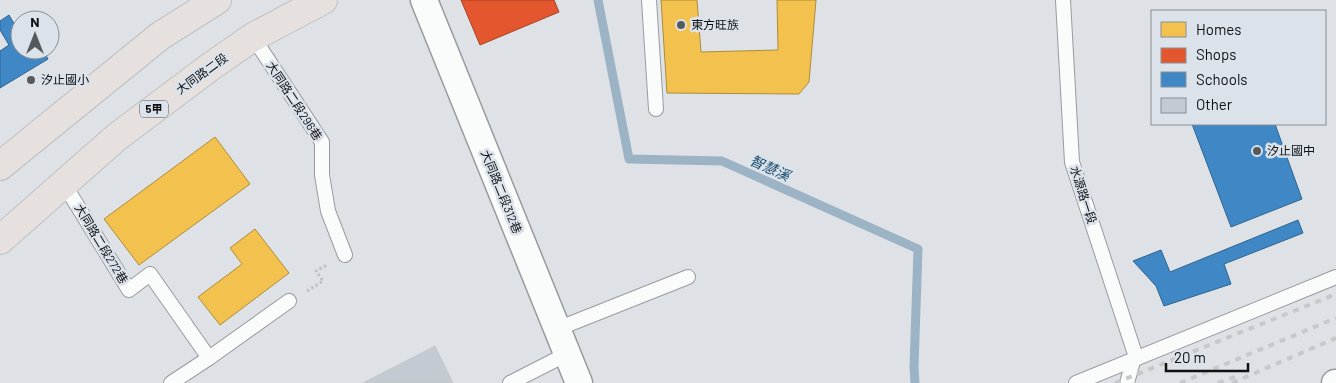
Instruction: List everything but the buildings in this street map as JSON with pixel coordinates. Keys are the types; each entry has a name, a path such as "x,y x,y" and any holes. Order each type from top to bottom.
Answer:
{"main road":[{"path":"0,166 160,36 217,0"},
{"name":"大同路二段","path":"0,240 118,136 210,67 253,37 323,0"}],"street":[{"name":"大同路二段312巷","path":"424,0 578,383"}],"lane":[{"path":"648,0 656,109"},
{"name":"水源路一段","path":"1063,0 1072,162 1135,354 1127,383"},
{"name":"大同路二段296巷","path":"253,37 322,142 322,175 328,211 345,255"},
{"name":"大同路二段272巷","path":"64,184 129,290 150,274 208,358"},
{"path":"1076,383 1336,277"},
{"path":"557,329 688,278"},
{"path":"171,383 289,301"},
{"path":"510,383 567,354"}],"path":[{"path":"289,301 323,281 316,271 345,255"}],"waterway":[{"name":"智慧溪","path":"598,0 629,159 722,161 918,249 915,383"}],"railway":[{"path":"1115,383 1336,294"},
{"path":"1180,383 1336,318"},
{"path":"1232,383 1336,338"},
{"path":"1218,383 1237,376"}],"place":[{"name":"東方旺族","path":"681,25"},
{"name":"汐止國小","path":"31,80"},
{"name":"汐止國中","path":"1257,151"}]}
